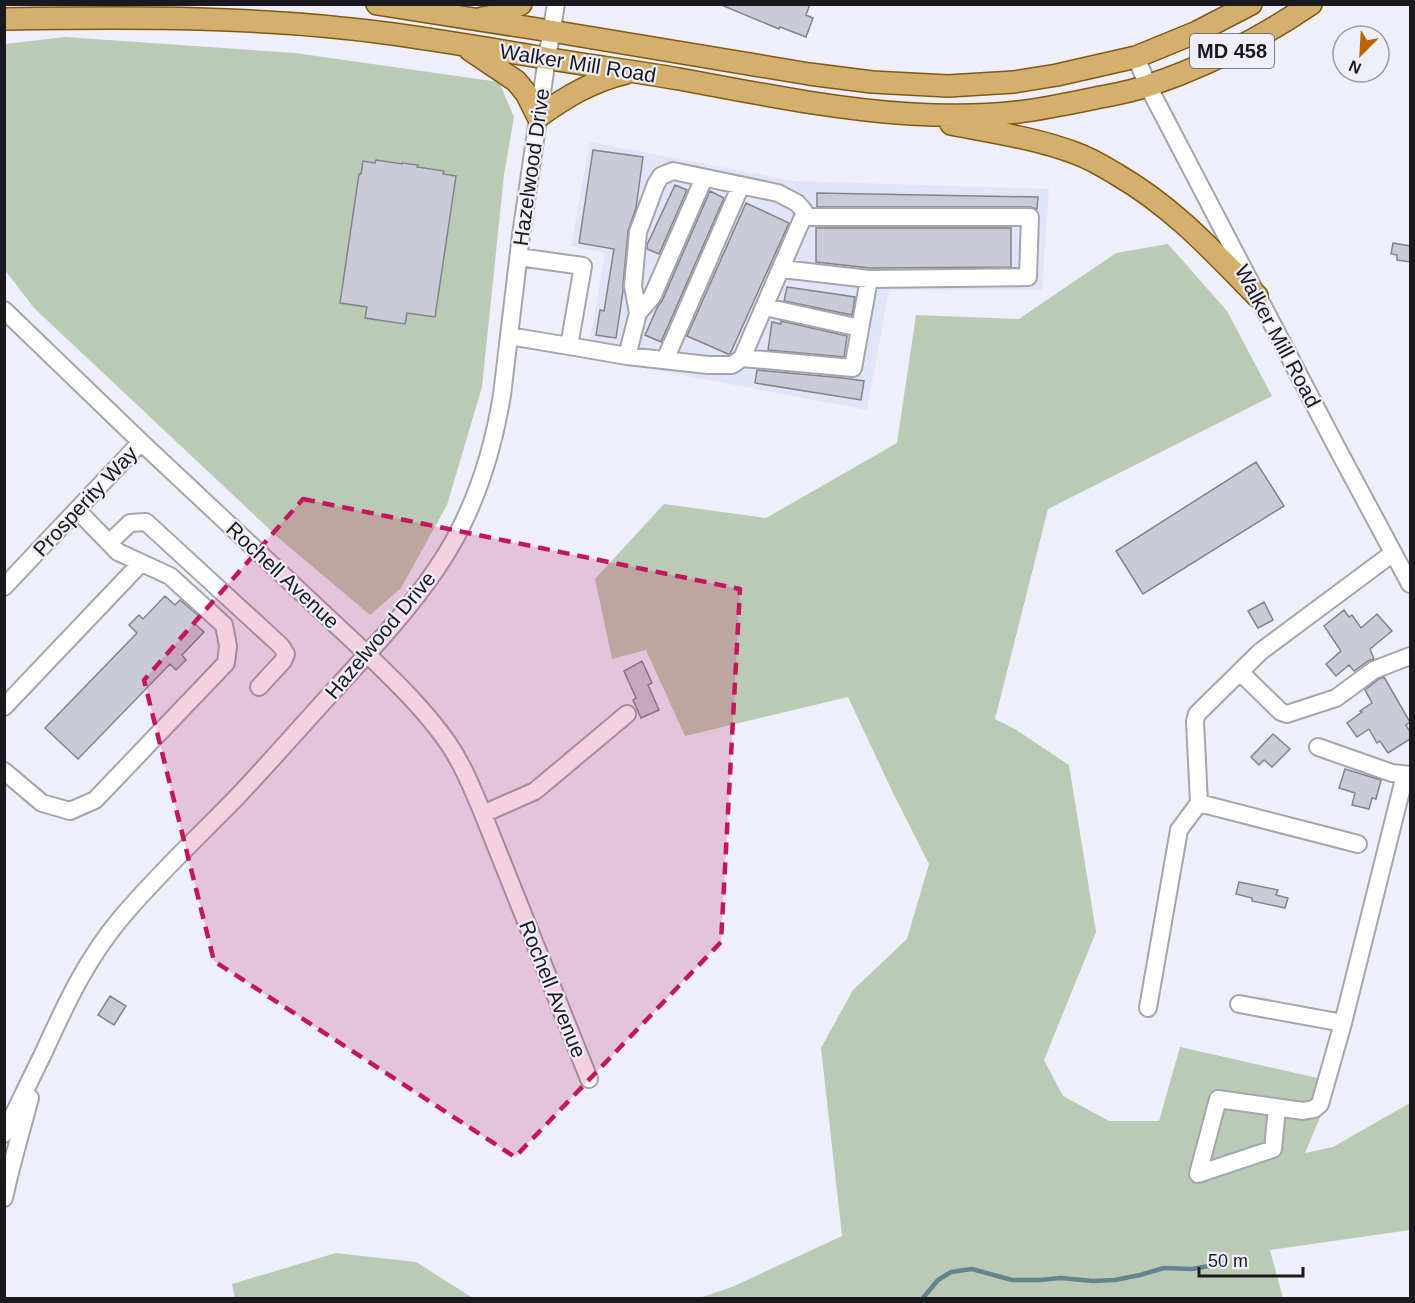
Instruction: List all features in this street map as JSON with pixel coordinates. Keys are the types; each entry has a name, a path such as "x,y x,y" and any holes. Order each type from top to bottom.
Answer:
{"main road":[{"name":"Walker Mill Road","path":"377,4 422,8 474,19 809,74 907,85 948,86 1014,82 1136,57"},
{"path":"474,19 498,15 521,4"},
{"name":"MD 458","path":"1136,57 1197,32 1251,4"},
{"name":"MD 458","path":"1148,86 1218,58 1254,40 1283,24 1311,4"},
{"name":"Walker Mill Road","path":"4,19 267,21 335,27 632,71 867,110 913,114 960,115 1018,112 1148,86"},
{"path":"462,45 516,81 526,93 538,117 565,98 606,78 632,71"},
{"path":"867,110 1012,135 1076,153 1122,178 1177,216 1257,296"}],"street":[{"name":"Hazelwood Drive","path":"43,1053 78,981 121,918 390,630 438,567 451,546 470,507 497,426 538,117 556,4"},
{"name":"Walker Mill Road","path":"1136,57 1148,86 1257,296 1410,584"},
{"path":"509,336 627,356 708,365 732,365 742,358 782,269 804,211 797,203 778,193 673,171 661,176 638,231 633,286 638,313 627,356"},
{"path":"638,313 652,297 704,178"},
{"path":"665,360 741,185"},
{"path":"782,269 869,279 1028,277 1030,217 803,217"},
{"path":"519,257 583,266 568,346"},
{"path":"742,358 853,368 869,279"},
{"path":"765,307 860,328"},
{"name":"Rochell Avenue","path":"4,310 399,685 449,744 466,774 483,814 589,1079"},
{"name":"Prosperity Way","path":"4,586 141,442"},
{"path":"4,771 42,804 70,811 95,800 226,663 228,646 224,625 170,576 118,552 77,510"},
{"path":"109,543 130,524 146,522 282,646 286,654 283,662 259,687"},
{"path":"1148,1008 1179,830 1199,803 1195,721 1197,714 1260,652 1393,553"},
{"path":"4,707 141,563"},
{"path":"1240,672 1281,712 1287,714 1336,698 1374,670 1410,656"},
{"path":"483,814 535,791 627,714"},
{"path":"1277,1108 1273,1149 1198,1174 1218,1099 1303,1111 1314,1109 1320,1104 1343,1023 1408,775 1392,773 1318,747"},
{"path":"1199,803 1358,844"},
{"path":"1239,1004 1343,1023"},
{"path":"4,1134 43,1053"},
{"path":"4,1198 43,1053"}],"highlighted area":[{"path":"303,499 740,589 721,942 515,1157 214,961 144,680"}],"shaded area":[{"path":"590,142 794,181 1049,189 1042,290 889,290 867,410 587,357 605,253 571,246"}],"green space":[{"path":"65,37 295,53 499,82 514,117 504,175 482,387 447,505 401,588 370,615 281,540 34,308 5,270 5,44"},
{"path":"1168,244 1227,311 1272,396 1048,509 995,719 1015,729 1069,765 1096,932 1044,1060 1063,1096 1109,1121 1159,1121 1180,1047 1335,1082 1305,1153 1333,1147 1410,1103 1410,1230 1270,1250 1283,1298 699,1298 732,1287 842,1236 821,1048 853,990 907,939 929,864 848,697 685,736 646,650 612,659 595,579 664,504 766,518 897,443 916,315 1019,319 1116,253"},
{"path":"336,1253 416,1262 473,1298 235,1298 232,1284"}],"building":[{"path":"719,4 810,4 806,15 813,18 806,37 780,27 779,29"},
{"path":"593,150 643,157 636,208 628,231 616,338 596,335 600,310 604,311 614,249 579,243"},
{"path":"376,160 418,165 417,167 444,171 443,174 456,176 435,317 407,313 405,324 365,318 367,307 340,303 359,174 361,174 363,161 375,163"},
{"path":"675,185 687,190 659,254 647,249 647,245"},
{"path":"710,191 724,198 661,342 645,335"},
{"path":"817,193 1038,197 1037,209 1030,207 817,207"},
{"path":"746,203 789,223 730,354 728,354 687,336"},
{"path":"816,228 1011,228 1011,267 870,268 816,262"},
{"path":"1393,243 1410,246 1410,262 1397,260 1397,255 1391,254"},
{"path":"787,287 855,297 852,315 784,301"},
{"path":"781,321 847,336 844,357 768,350 772,322 781,324"},
{"path":"757,370 864,381 861,400 755,383"},
{"path":"1256,462 1284,506 1143,594 1116,551"},
{"path":"165,596 175,605 180,600 200,617 194,623 204,632 182,655 186,660 176,670 170,664 78,759 45,728 137,633 129,625 139,615 143,619"},
{"path":"1264,602 1273,620 1258,628 1248,611"},
{"path":"1344,610 1349,617 1352,615 1361,628 1377,614 1392,631 1370,649 1374,659 1354,671 1349,665 1336,676 1326,664 1341,651 1324,626"},
{"path":"642,661 652,683 648,685 659,710 641,718 633,700 636,698 624,671"},
{"path":"1384,677 1410,722 1406,725 1410,732 1410,739 1388,753 1380,741 1377,743 1369,729 1357,737 1347,723 1372,703 1365,690"},
{"path":"1273,734 1290,749 1272,767 1264,760 1259,765 1251,757"},
{"path":"1345,769 1381,780 1376,799 1372,798 1369,809 1352,805 1355,793 1339,788"},
{"path":"1239,882 1278,890 1276,895 1288,898 1285,908 1252,901 1252,898 1236,894"},
{"path":"110,996 126,1006 114,1025 98,1015"}],"waterway":[{"path":"923,1298 938,1280 951,1272 972,1269 1012,1280 1061,1278 1093,1281 1115,1280 1164,1268 1192,1269 1224,1263"}]}
